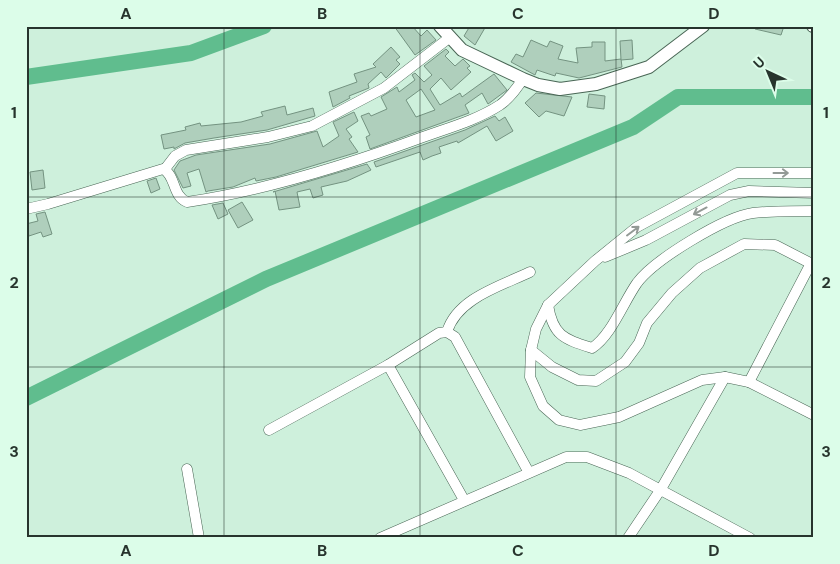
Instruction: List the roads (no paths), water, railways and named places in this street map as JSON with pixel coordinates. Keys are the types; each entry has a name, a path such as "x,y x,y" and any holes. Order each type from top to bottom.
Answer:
{"main road":[{"path":"440,26 462,50 523,79 545,87 569,89 626,76 649,67 703,26"}],"street":[{"path":"26,209 165,169 175,156 186,150 268,137 312,126 384,88 449,38"},
{"path":"165,169 183,200 188,202 231,194 339,166 468,120 506,100 523,79"},
{"path":"814,173 737,173 637,227 595,261 548,305 536,329 531,350 530,377 543,406 559,420 580,425 619,417 702,380 725,377 749,382 814,415"},
{"path":"709,187 717,202"},
{"path":"595,261 646,240 730,195 749,191 814,193"},
{"path":"548,305 551,324 560,334 592,348 601,343 616,314 650,267 673,252 710,230 752,213 814,211"},
{"path":"531,350 552,367 578,380 596,381 625,362 639,343 647,323 672,293 700,268 744,244 775,245 812,264 749,382"},
{"path":"447,332 452,318 465,304 530,272"},
{"path":"269,430 388,364 439,333 447,332 455,337 528,472"},
{"path":"388,364 464,500"},
{"path":"628,538 661,489 725,377"},
{"path":"380,538 566,457 587,457 661,489 750,538"},
{"path":"187,469 199,538"}],"waterway":[{"path":"26,77 191,53 264,26"},
{"path":"26,398 266,279 633,127 678,97 814,97"}]}
